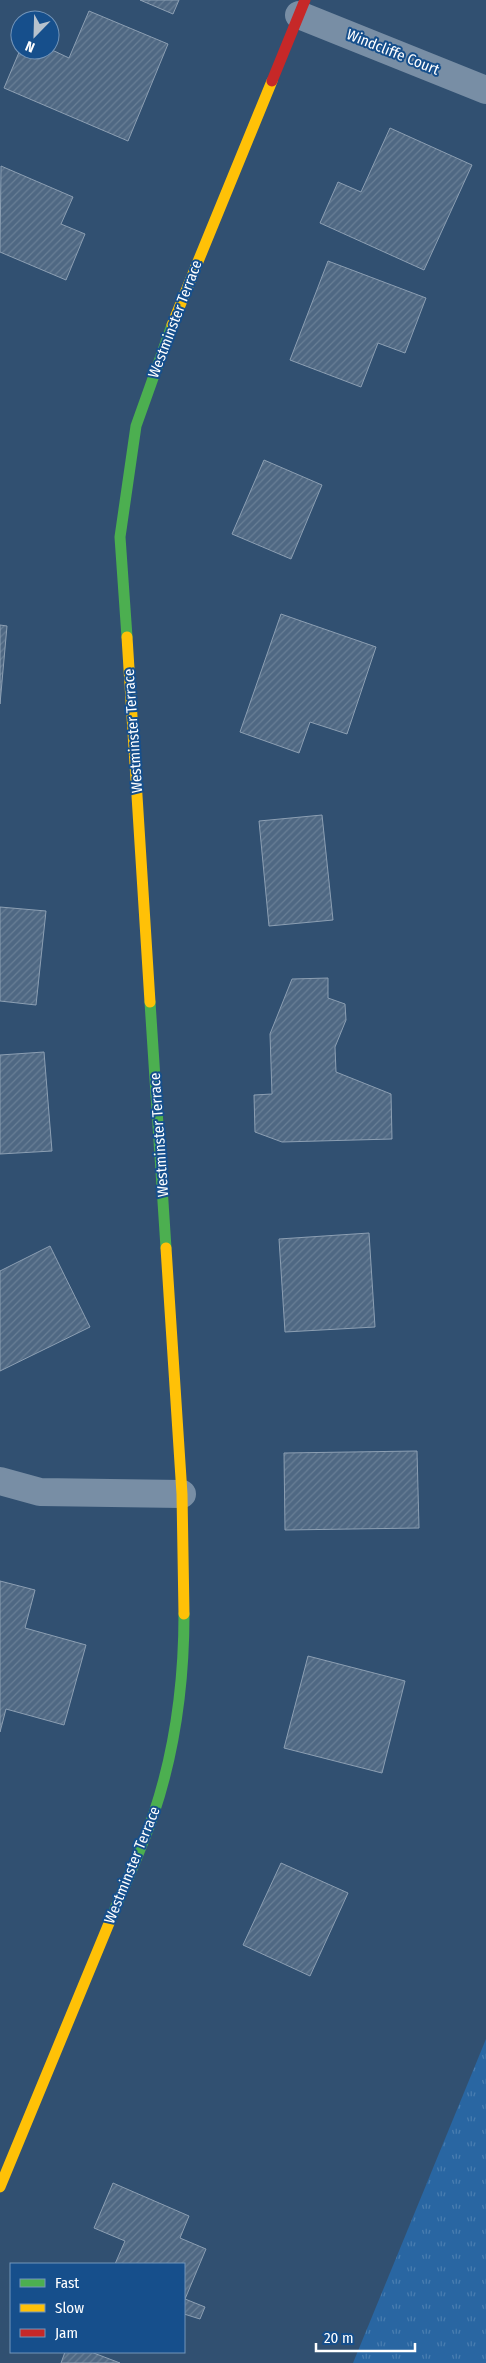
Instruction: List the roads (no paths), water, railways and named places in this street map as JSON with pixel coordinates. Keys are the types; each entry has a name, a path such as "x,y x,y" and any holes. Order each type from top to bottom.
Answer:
{"street":[{"name":"Windcliffe Court","path":"302,7 486,90"},
{"name":"Westminster Terrace","path":"0,2188 154,1813 176,1724 184,1650 182,1494 120,537 136,426 165,341 302,7"},
{"path":"0,1481 40,1492 182,1494"}]}
